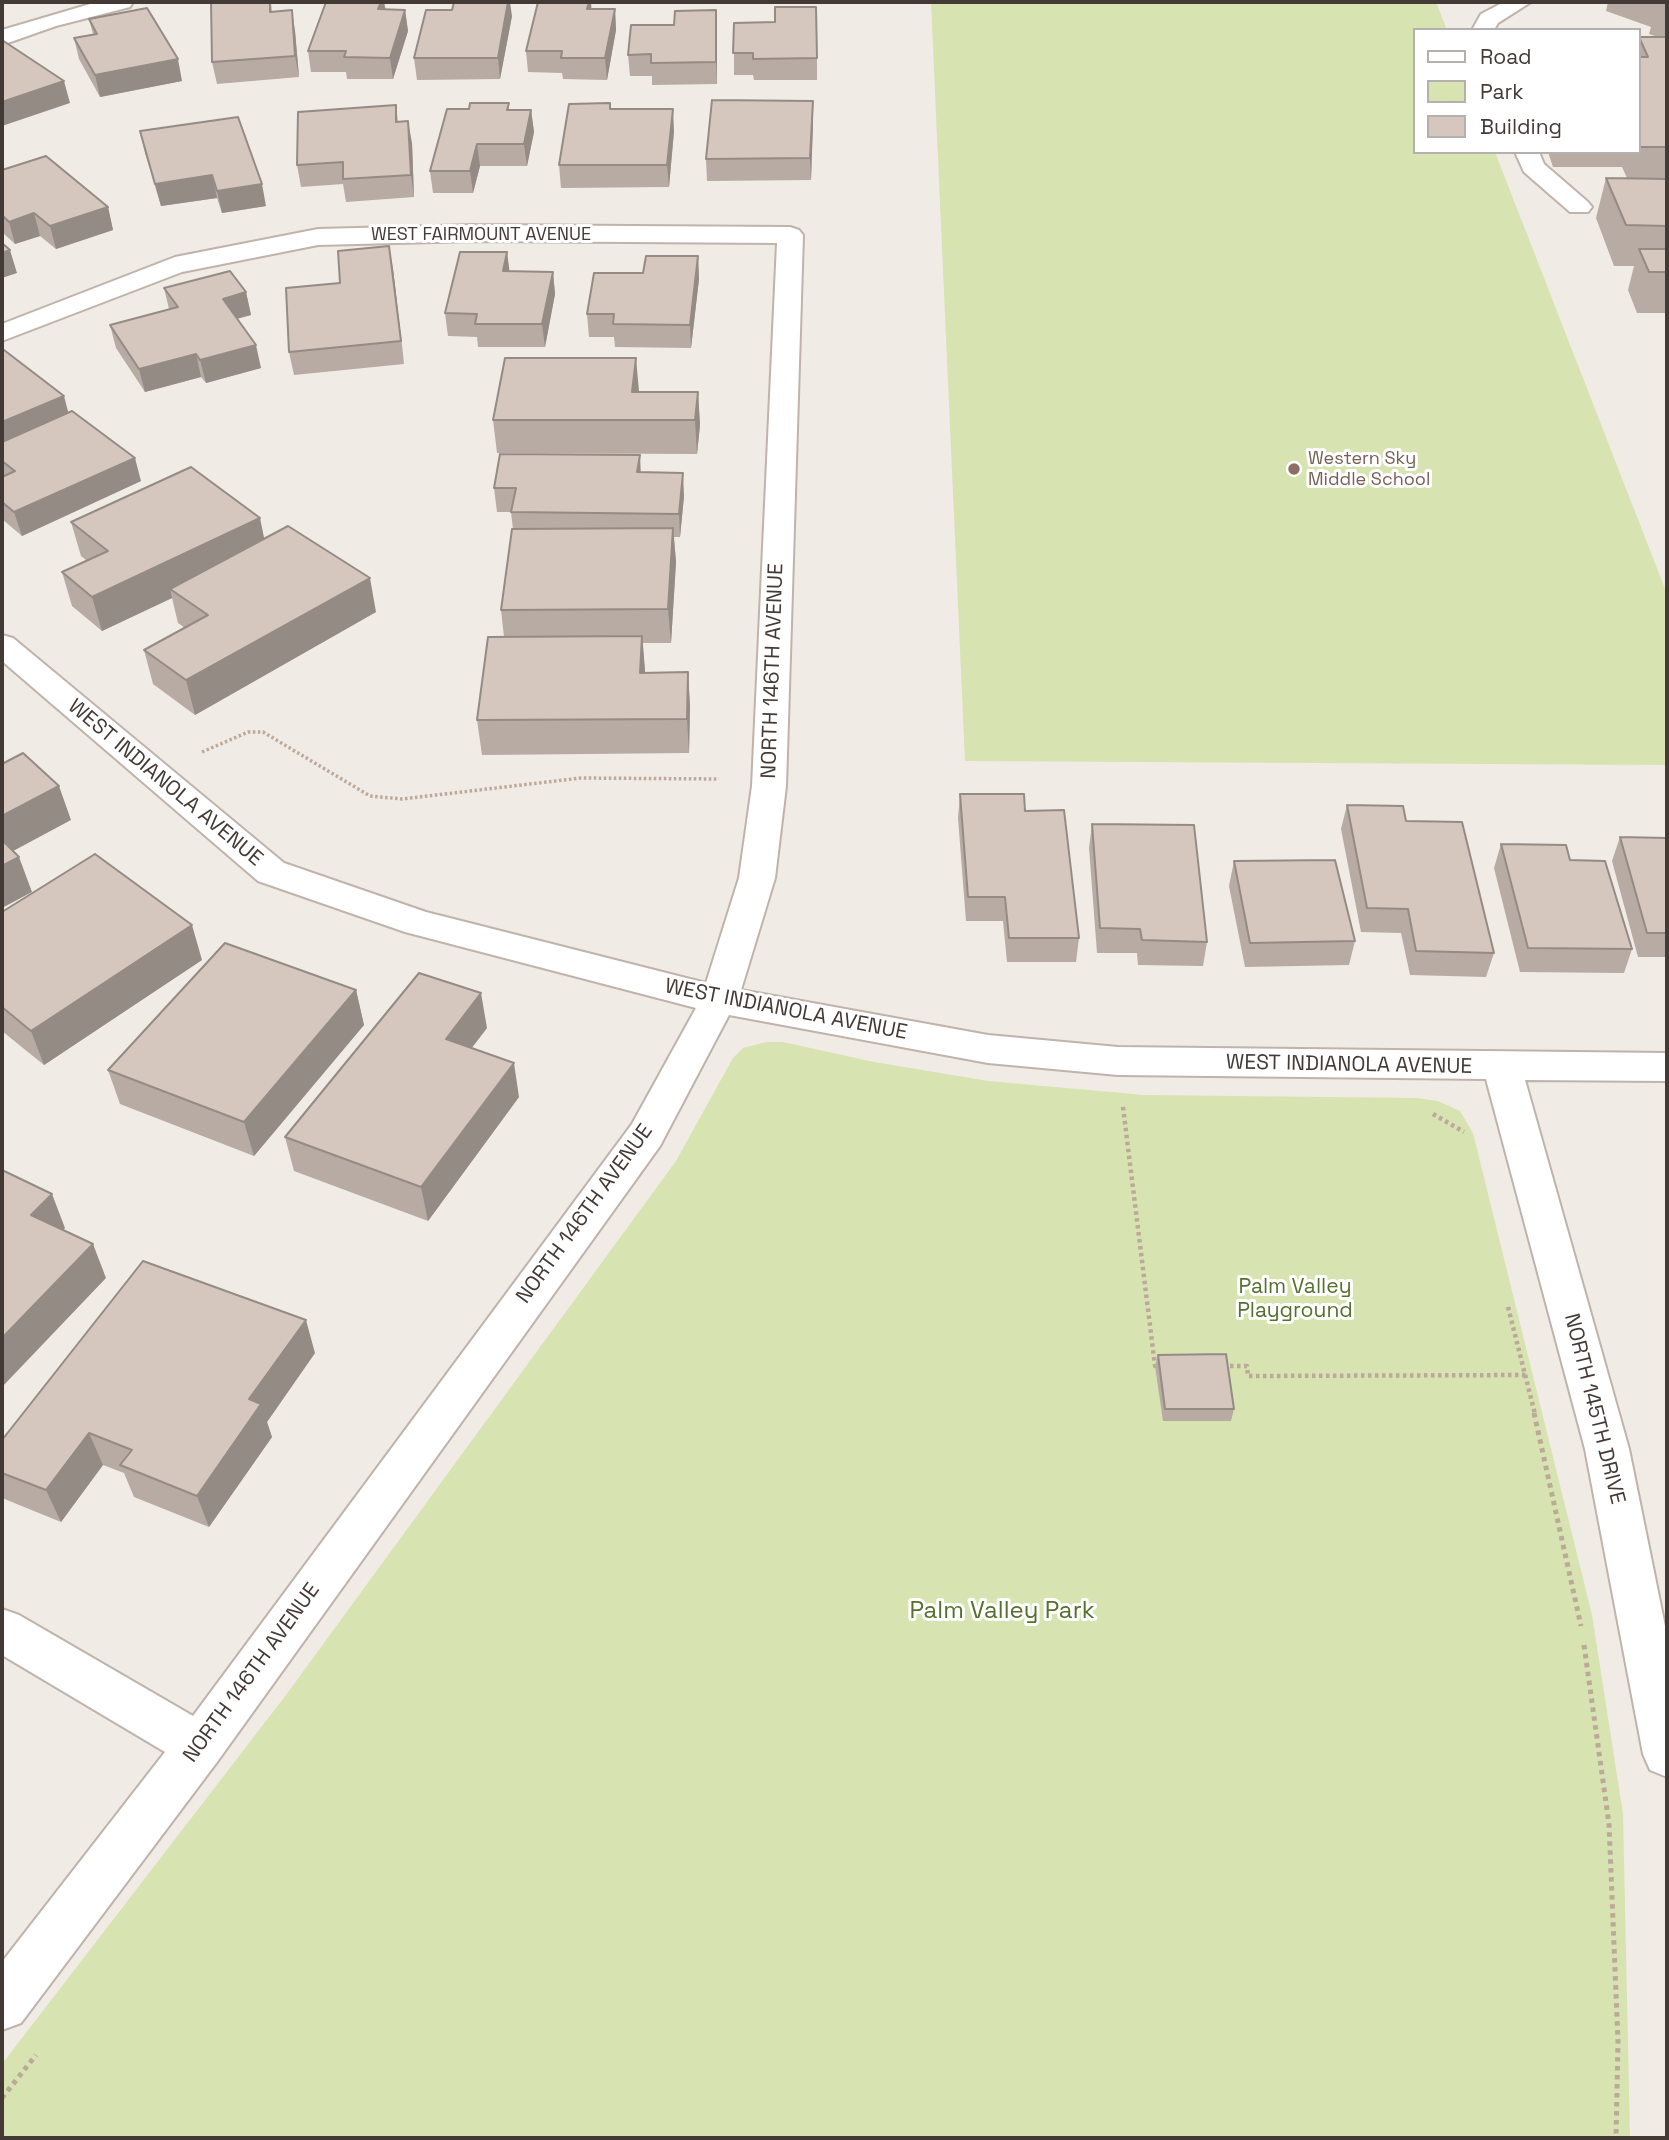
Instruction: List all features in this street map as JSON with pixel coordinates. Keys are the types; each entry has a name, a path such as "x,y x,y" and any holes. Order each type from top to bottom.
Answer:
{"street":[{"path":"2,38 48,21 122,2"},
{"path":"1484,28 1489,19 1520,2"},
{"path":"1529,154 1533,167 1579,206"},
{"name":"WEST FAIRMOUNT AVENUE","path":"2,333 175,265 318,237 475,233 790,235"},
{"name":"NORTH 146TH AVENUE","path":"2,2004 200,1746 646,1135 719,1000 757,878 769,780 790,235"},
{"name":"WEST INDIANOLA AVENUE","path":"2,645 271,872 418,923 719,1000 988,1049 1118,1061 1667,1067"},
{"name":"NORTH 145TH DRIVE","path":"1502,1067 1607,1449 1667,1754"},
{"path":"2,1630 200,1746"}],"path":[{"path":"154,776 230,738 248,732 264,732 370,796 402,799 581,778 769,780"},
{"path":"1118,1061 1155,1367 1169,1366"},
{"path":"1430,1112 1464,1132 1468,1146"},
{"path":"1505,1294 1581,1630"},
{"path":"1210,1366 1247,1366 1248,1376 1587,1375"},
{"path":"1584,1643 1609,1825 1618,2042 1616,2138"}],"green space":[{"name":"Western Sky Middle School","path":"931,2 1436,2 1446,28 1414,28 1414,154 1496,154 1667,594 1667,765 965,761"},
{"name":"Palm Valley Park","path":"767,1042 783,1042 874,1062 988,1081 1144,1095 1416,1098 1438,1101 1460,1111 1473,1133 1592,1615 1623,1814 1630,2138 2,2138 2,2064 286,1695 676,1161 733,1058 743,1048"}],"building":[{"path":"211,2 270,2 270,12 292,10 295,56 212,62"},
{"path":"326,2 381,2 378,9 405,10 390,58 344,57 346,51 308,51"},
{"path":"454,2 508,2 498,58 414,58 426,10 452,10"},
{"path":"538,2 589,2 587,9 615,9 605,58 561,58 562,51 526,51"},
{"path":"775,7 816,7 817,58 753,59 753,53 733,53 734,23 775,22"},
{"path":"147,8 178,59 95,75 74,38 97,34 89,19"},
{"path":"716,10 716,62 651,63 651,54 628,55 631,25 674,25 675,11"},
{"path":"1641,37 1667,37 1667,147 1641,147 1641,57 1648,57"},
{"path":"2,40 64,81 2,102"},
{"path":"712,100 813,101 810,158 706,159"},
{"path":"470,103 509,103 507,110 531,110 524,144 477,144 470,171 430,171 447,109 469,109"},
{"path":"610,103 610,109 673,109 667,165 559,165 569,104"},
{"path":"396,105 396,122 408,121 411,175 343,179 343,162 297,165 298,112"},
{"path":"238,117 262,184 217,191 212,175 155,184 140,131"},
{"path":"46,156 108,207 50,226 34,213 9,222 2,215 2,170"},
{"path":"1606,178 1667,179 1667,226 1626,225"},
{"path":"2,243 10,250 2,253"},
{"path":"389,246 401,341 289,352 286,288 340,283 338,251"},
{"path":"1639,249 1667,249 1667,272 1649,272"},
{"path":"460,252 507,252 503,271 553,272 542,324 475,324 477,314 445,313"},
{"path":"646,256 698,256 690,325 613,324 614,314 587,314 594,273 643,273"},
{"path":"230,271 246,292 223,299 256,345 200,360 196,354 139,369 110,325 178,307 164,288"},
{"path":"4,350 64,396 2,422"},
{"path":"505,358 636,358 632,392 698,392 695,420 493,420"},
{"path":"72,411 135,458 14,512 2,502 2,477 15,471 2,461 2,442"},
{"path":"500,454 640,455 637,472 683,473 679,514 511,512 516,488 494,488"},
{"path":"191,467 260,518 92,597 62,572 108,551 71,522"},
{"path":"288,526 370,578 186,680 144,650 208,615 170,589"},
{"path":"673,528 668,609 501,610 512,529"},
{"path":"642,636 640,673 688,672 687,719 477,720 488,637"},
{"path":"23,753 59,786 2,816 2,764"},
{"path":"960,794 1024,794 1025,811 1064,810 1079,938 1009,938 1005,897 968,897"},
{"path":"1347,805 1403,806 1406,821 1462,822 1494,953 1416,951 1408,909 1367,908"},
{"path":"1092,824 1194,825 1207,942 1142,940 1140,929 1100,928"},
{"path":"1620,837 1667,838 1667,933 1647,933"},
{"path":"2,840 19,857 2,866"},
{"path":"1501,844 1566,845 1570,860 1605,861 1632,949 1528,948"},
{"path":"95,854 192,925 31,1031 2,1007 2,912"},
{"path":"1335,860 1355,941 1250,943 1234,861"},
{"path":"225,943 356,990 244,1122 108,1070"},
{"path":"419,973 481,993 446,1039 514,1063 421,1187 285,1137"},
{"path":"2,1170 52,1194 31,1215 93,1244 2,1338"},
{"path":"143,1261 306,1320 249,1399 261,1404 197,1496 120,1465 132,1450 89,1433 46,1490 2,1473 2,1440"},
{"path":"1226,1354 1234,1409 1165,1409 1158,1355"}],"place":[{"name":"Western Sky Middle School","path":"1294,469"}],"park label":[{"name":"Palm Valley Playground","path":"1295,1299"}]}
